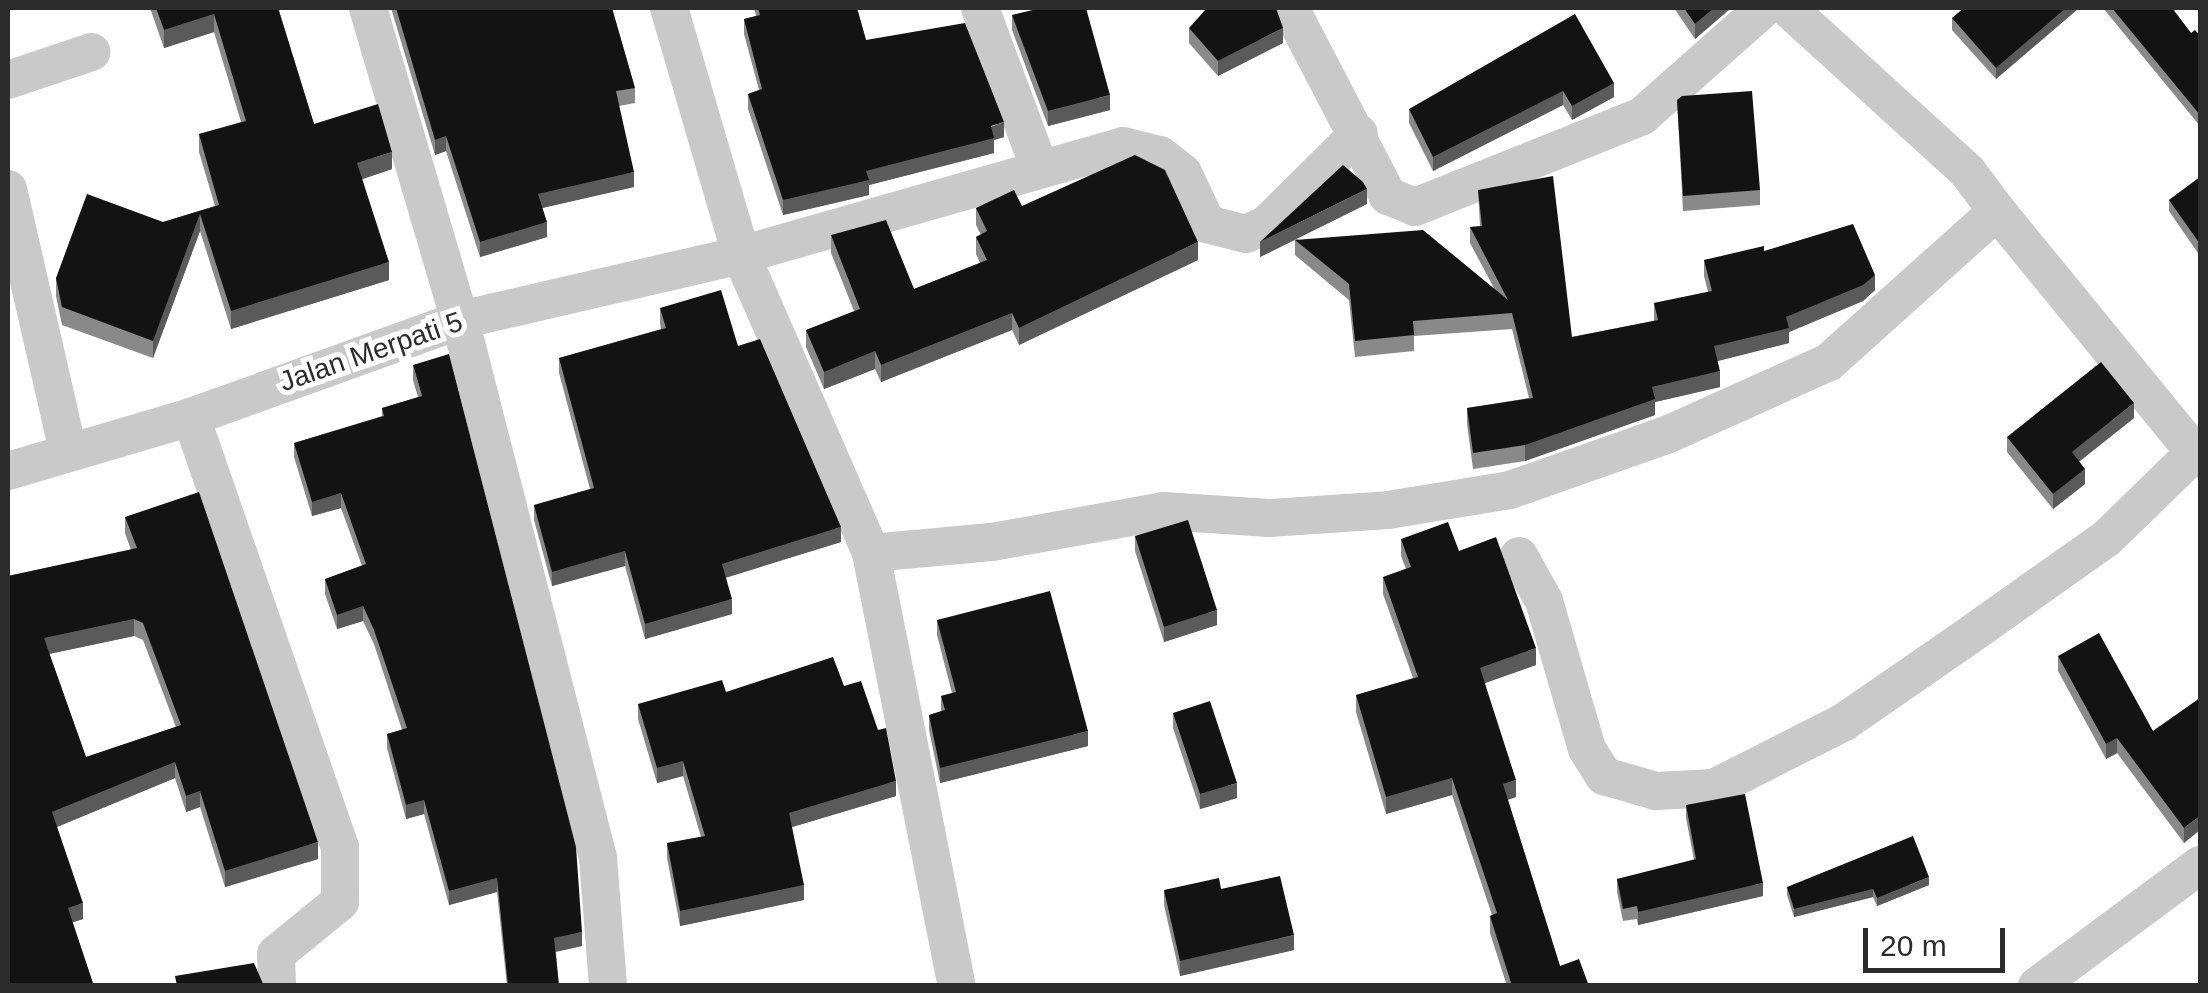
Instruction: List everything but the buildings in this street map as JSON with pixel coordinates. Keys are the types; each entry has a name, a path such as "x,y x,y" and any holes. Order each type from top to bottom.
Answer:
{"street":[{"path":"368,8 460,320 598,858 608,986"},
{"path":"668,8 740,255 871,554 957,986"},
{"path":"980,8 1040,169"},
{"path":"1290,8 1359,133 1388,196 1415,207 1436,203 1642,116 1764,8"},
{"path":"1519,556 1544,601 1587,750 1604,776 1656,791 1714,788 1844,722 2107,538 2198,455 1968,171 1788,8"},
{"path":"8,80 90,52"},
{"name":"Jalan Merpati 5","path":"8,471 190,417 460,320 740,255 1123,146 1160,155 1182,173 1207,224 1246,234 1267,224 1359,133"},
{"path":"8,190 68,452"},
{"path":"871,554 992,542 1164,511 1269,518 1388,510 1510,490 1669,434 1830,362 1997,210"},
{"path":"190,417 340,846 340,902 276,954 278,986"},
{"path":"2037,986 2200,865"}]}
